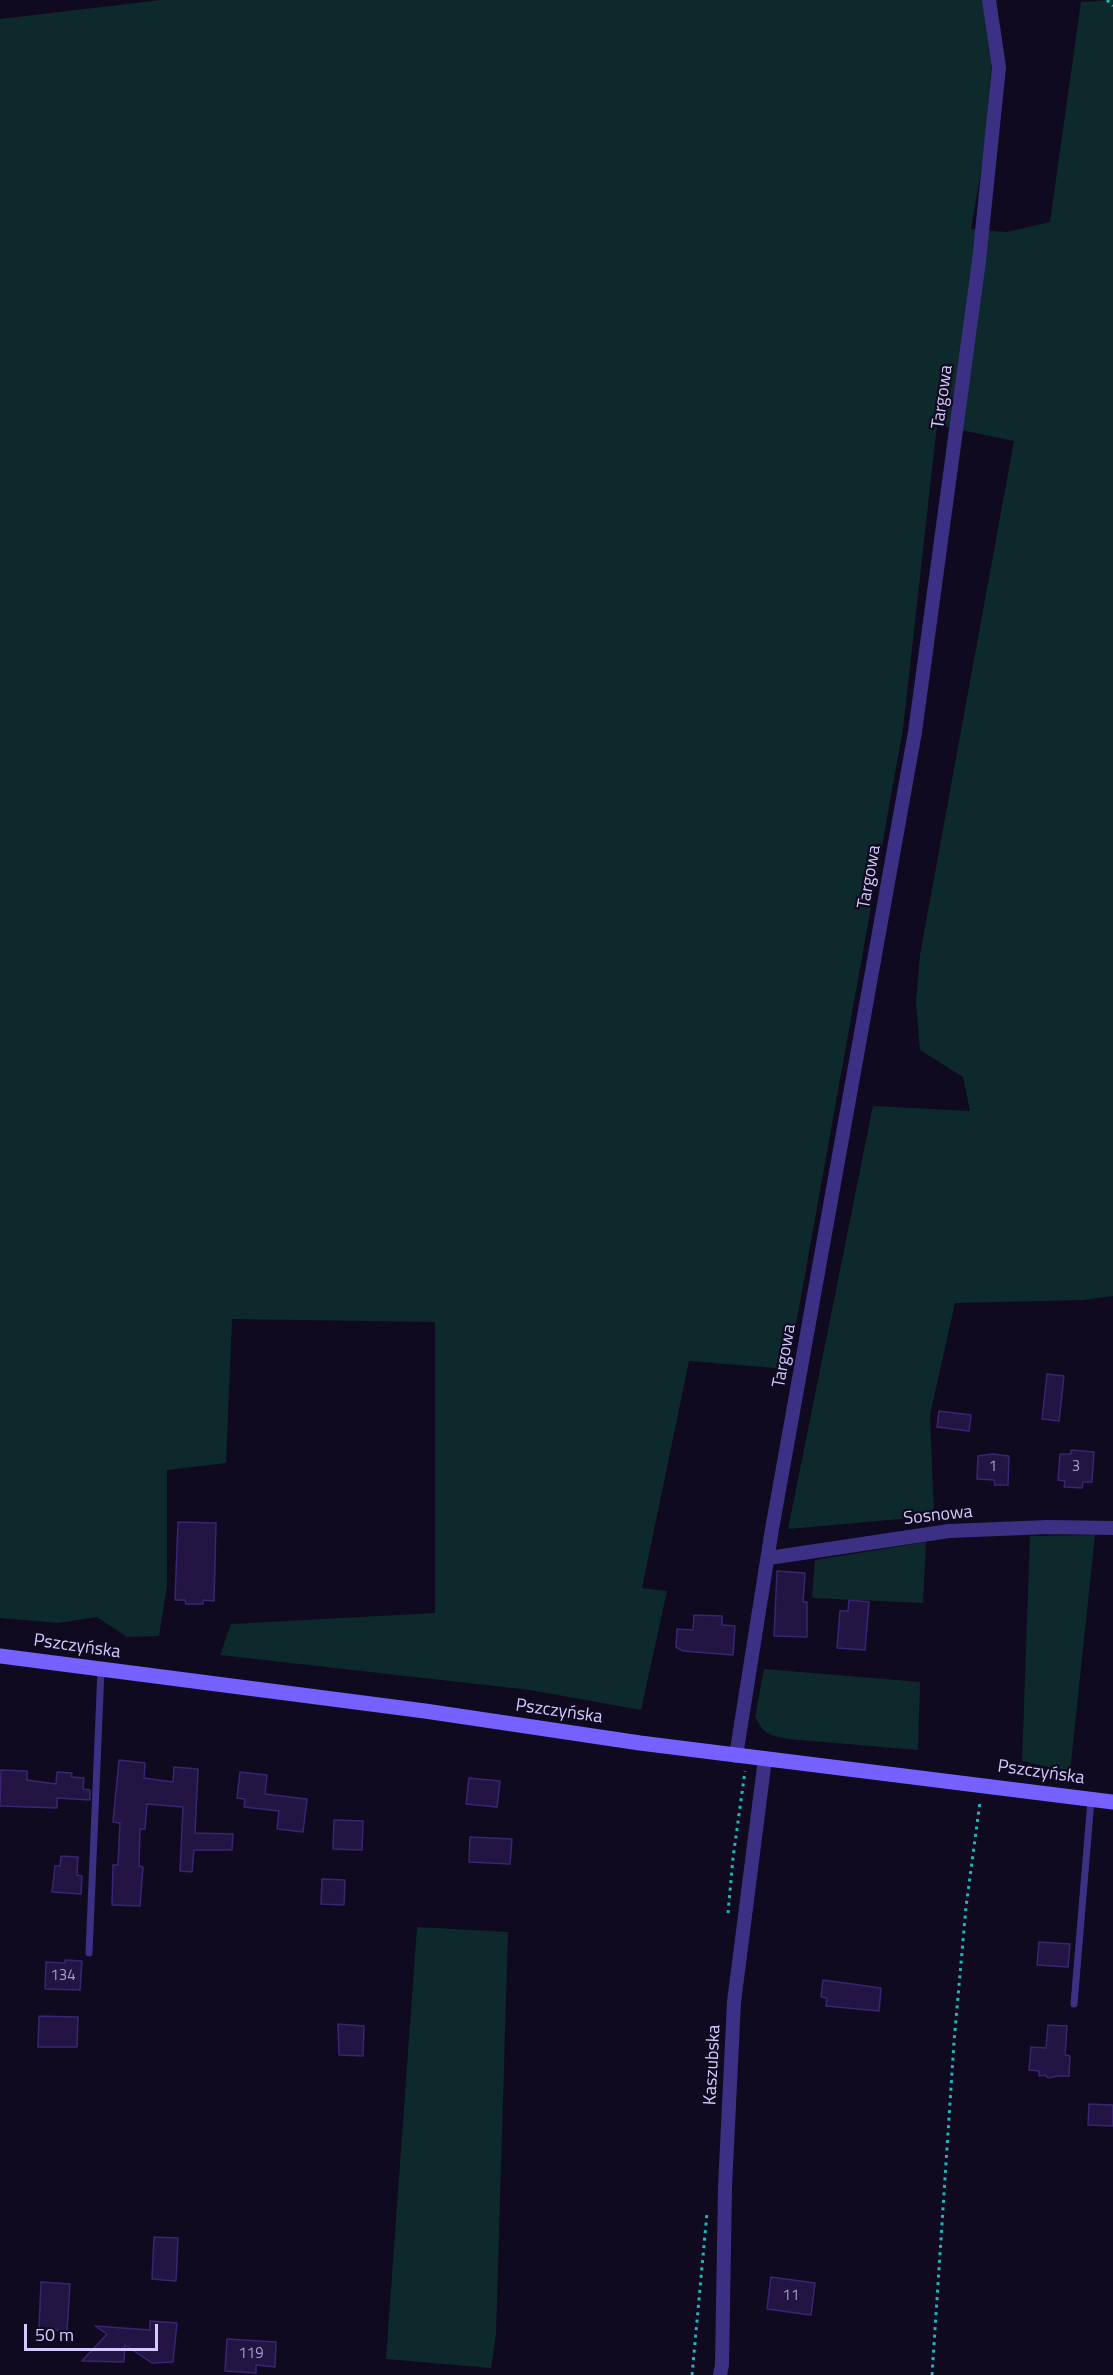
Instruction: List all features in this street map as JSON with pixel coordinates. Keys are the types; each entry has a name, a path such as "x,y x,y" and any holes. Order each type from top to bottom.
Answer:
{"main road":[{"name":"Pszczyńska","path":"0,1656 425,1711 548,1731 736,1756 1113,1802"}],"street":[{"name":"Targowa","path":"736,1756 915,732 984,215 999,67 989,0"},
{"name":"Sosnowa","path":"769,1558 949,1531 1048,1527 1113,1528"},
{"name":"Kaszubska","path":"720,2375 725,2187 734,2002 765,1759"}],"lane":[{"path":"90,1953 101,1670"},
{"path":"1074,2004 1091,1800"}],"path":[{"path":"1107,0 1113,6"},
{"path":"932,2375 954,2042 966,1907 983,1785"}],"green space":[{"path":"161,0 983,0 992,59 984,154 971,229 1007,232 1050,222 1081,2 1113,0 1113,1296 1083,1300 955,1303 930,1415 934,1516 788,1529 873,1106 970,1111 963,1077 920,1050 916,1002 920,955 1014,441 937,425 903,729 788,1369 689,1361 642,1588 667,1591 641,1710 530,1690 220,1655 231,1624 435,1613 435,1322 232,1319 226,1463 167,1470 167,1586 159,1636 127,1637 97,1617 59,1623 0,1618 0,19"},
{"path":"1095,1535 1070,1772 1022,1761 1030,1536"},
{"path":"926,1542 923,1603 812,1598 815,1560"},
{"path":"764,1669 920,1682 918,1750 788,1739 771,1735 763,1730 755,1717"},
{"path":"417,1927 508,1932 496,2334 491,2368 386,2359"}],"building":[{"path":"1047,1374 1064,1376 1059,1421 1042,1419"},
{"path":"939,1411 971,1415 969,1431 937,1427"},
{"path":"1071,1450 1094,1452 1092,1482 1083,1482 1082,1488 1064,1487 1065,1481 1058,1480 1060,1454 1071,1454"},
{"path":"993,1454 1009,1456 1008,1485 995,1485 994,1480 977,1479 978,1456"},
{"path":"178,1522 216,1523 214,1601 203,1600 203,1604 186,1604 185,1600 175,1600"},
{"path":"777,1571 805,1573 803,1602 807,1602 807,1637 774,1636"},
{"path":"849,1600 869,1602 865,1650 837,1648 840,1611 848,1611"},
{"path":"694,1615 722,1616 722,1625 735,1626 733,1655 683,1651 676,1647 677,1629 693,1630"},
{"path":"119,1760 145,1763 144,1778 173,1782 174,1767 198,1769 195,1833 233,1834 232,1850 194,1850 192,1872 180,1871 183,1807 147,1804 145,1829 140,1829 139,1866 143,1867 140,1906 112,1905 113,1865 118,1865 120,1823 113,1822"},
{"path":"1,1770 27,1771 27,1780 56,1784 57,1772 72,1773 71,1777 84,1778 83,1789 90,1790 90,1800 57,1798 57,1808 0,1806"},
{"path":"240,1772 267,1775 265,1794 307,1799 303,1832 277,1829 279,1811 244,1807 245,1799 237,1798"},
{"path":"469,1778 500,1781 497,1807 466,1804"},
{"path":"334,1820 363,1821 362,1850 333,1849"},
{"path":"470,1837 512,1839 510,1864 469,1862"},
{"path":"61,1856 78,1857 77,1875 82,1876 81,1894 52,1892 55,1866 60,1866"},
{"path":"322,1879 345,1880 344,1905 321,1904"},
{"path":"1039,1942 1070,1944 1068,1967 1037,1965"},
{"path":"65,1960 82,1961 80,1990 45,1989 46,1962 65,1963"},
{"path":"823,1980 881,1988 879,2011 826,2006 827,1998 821,1997"},
{"path":"39,2016 78,2017 77,2047 38,2047"},
{"path":"338,2024 364,2026 363,2056 339,2055"},
{"path":"1048,2025 1067,2026 1065,2055 1070,2056 1069,2076 1048,2078 1045,2075 1039,2076 1039,2071 1029,2070 1031,2047 1046,2048"},
{"path":"1089,2104 1113,2105 1113,2126 1088,2125"},
{"path":"154,2237 178,2238 176,2281 152,2279"},
{"path":"771,2277 815,2283 811,2315 767,2309"},
{"path":"41,2282 70,2284 67,2331 39,2329"},
{"path":"150,2321 177,2323 173,2362 152,2363 125,2345 124,2362 82,2361 107,2334 95,2326 150,2330"},
{"path":"227,2339 276,2342 275,2367 256,2365 256,2373 225,2371"}]}
